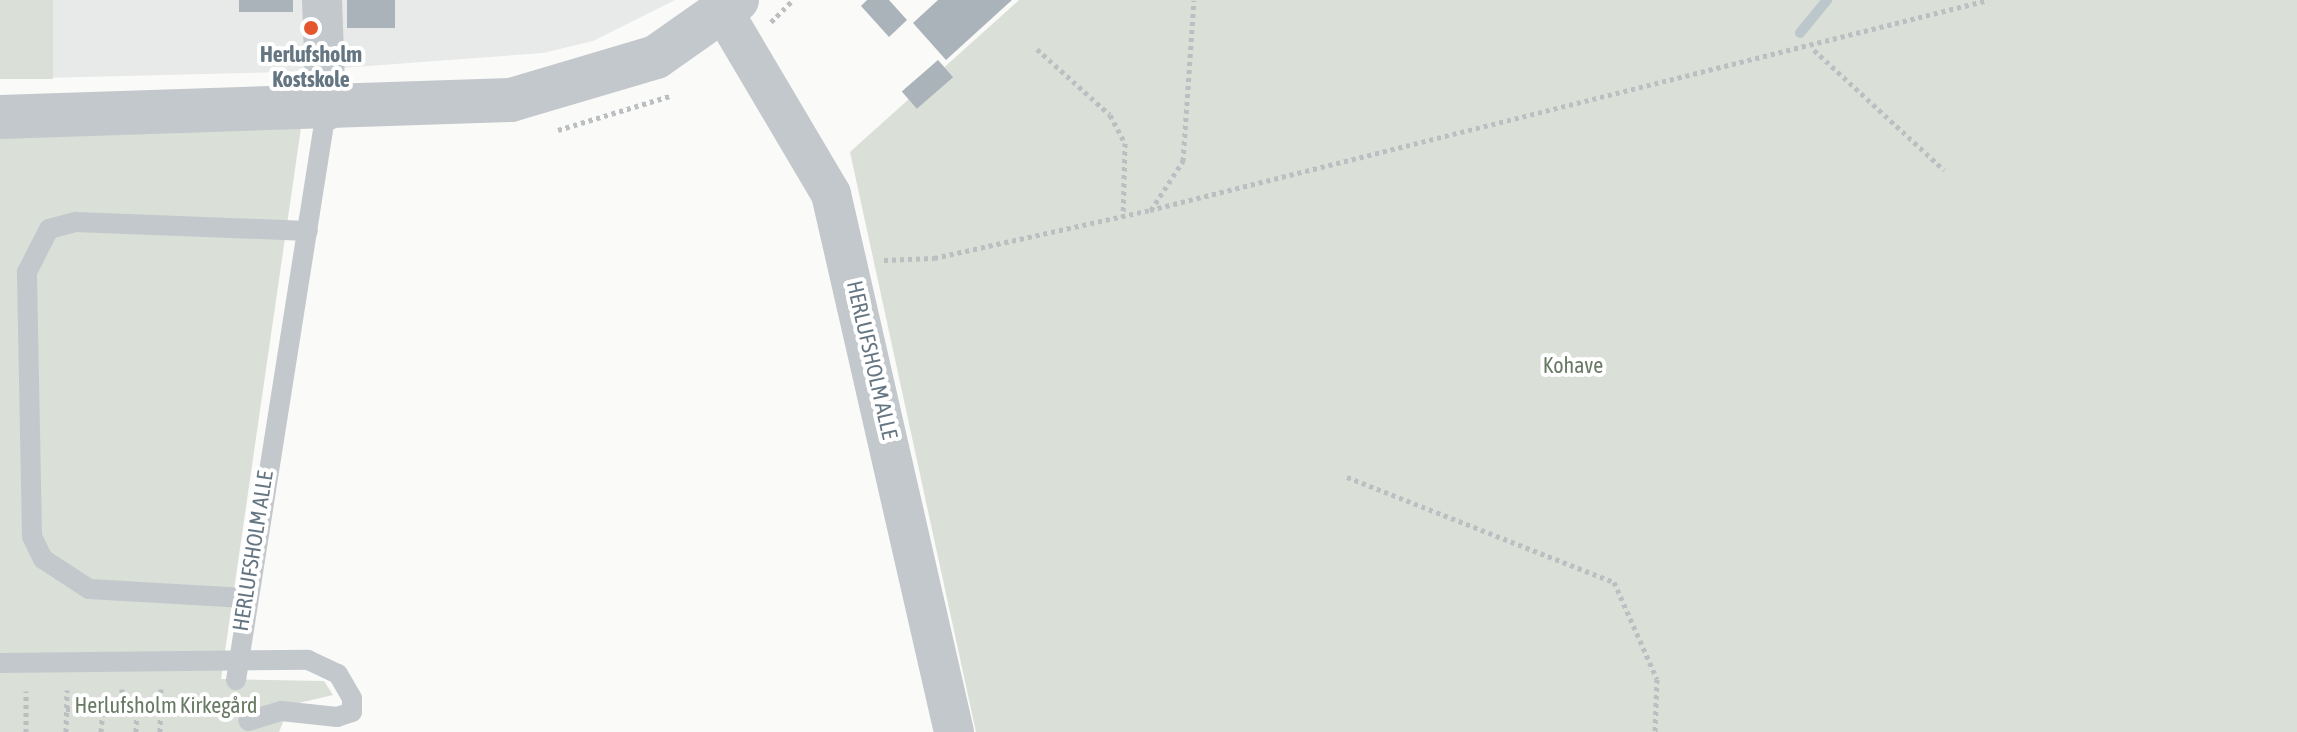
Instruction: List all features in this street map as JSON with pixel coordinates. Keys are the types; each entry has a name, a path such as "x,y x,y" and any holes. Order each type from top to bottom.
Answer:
{"street":[{"name":"HERLUFSHOLM ALLE","path":"322,0 326,111"},
{"name":"HERLUFSHOLM ALLE","path":"0,117 326,111 511,100 596,80 656,57 730,6 806,142 831,194 850,262 954,732"}],"lane":[{"name":"HERLUFSHOLM ALLE","path":"236,671 245,598 326,111"},
{"path":"245,598 89,589 43,559 32,536 27,272 49,229 76,222 308,231"},
{"path":"0,663 236,671 308,660 338,674 352,698 352,712 337,717 281,711 243,714"}],"path":[{"path":"1150,210 1183,161 1194,0"},
{"path":"850,262 934,258 1123,217 1813,49 1988,0"},
{"path":"1037,49 1110,115 1125,143 1123,217"},
{"path":"1813,49 1944,170"},
{"path":"1347,477 1614,582 1657,679 1655,732"},
{"path":"122,689 122,708"},
{"path":"160,732 162,689"},
{"path":"66,732 67,690"},
{"path":"26,691 26,732"},
{"path":"66,709 122,708 243,714"},
{"path":"101,732 103,709"},
{"path":"136,732 137,709"}],"shaded area":[{"name":"Herlufsholm Kostskole","path":"0,0 675,0 593,41 543,53 287,72 0,79"}],"green space":[{"path":"0,0 53,0 53,79 0,79"},
{"name":"Kohave","path":"1019,0 2297,0 2297,732 976,732 850,152"},
{"name":"Herlufsholm Kirkegård","path":"301,128 221,679 324,681 333,695 290,705 279,732 0,732 0,137"}],"building":[{"path":"239,0 293,0 293,12 239,12"},
{"path":"347,0 395,0 395,28 347,28"},
{"path":"867,0 889,0 907,20 889,37 861,6"},
{"path":"938,0 1012,0 946,60 913,23"},
{"path":"938,60 953,77 917,109 902,91"}],"waterway":[{"path":"1800,33 1827,0"}],"place":[{"name":"Herlufsholm Kostskole","path":"311,28"}]}
